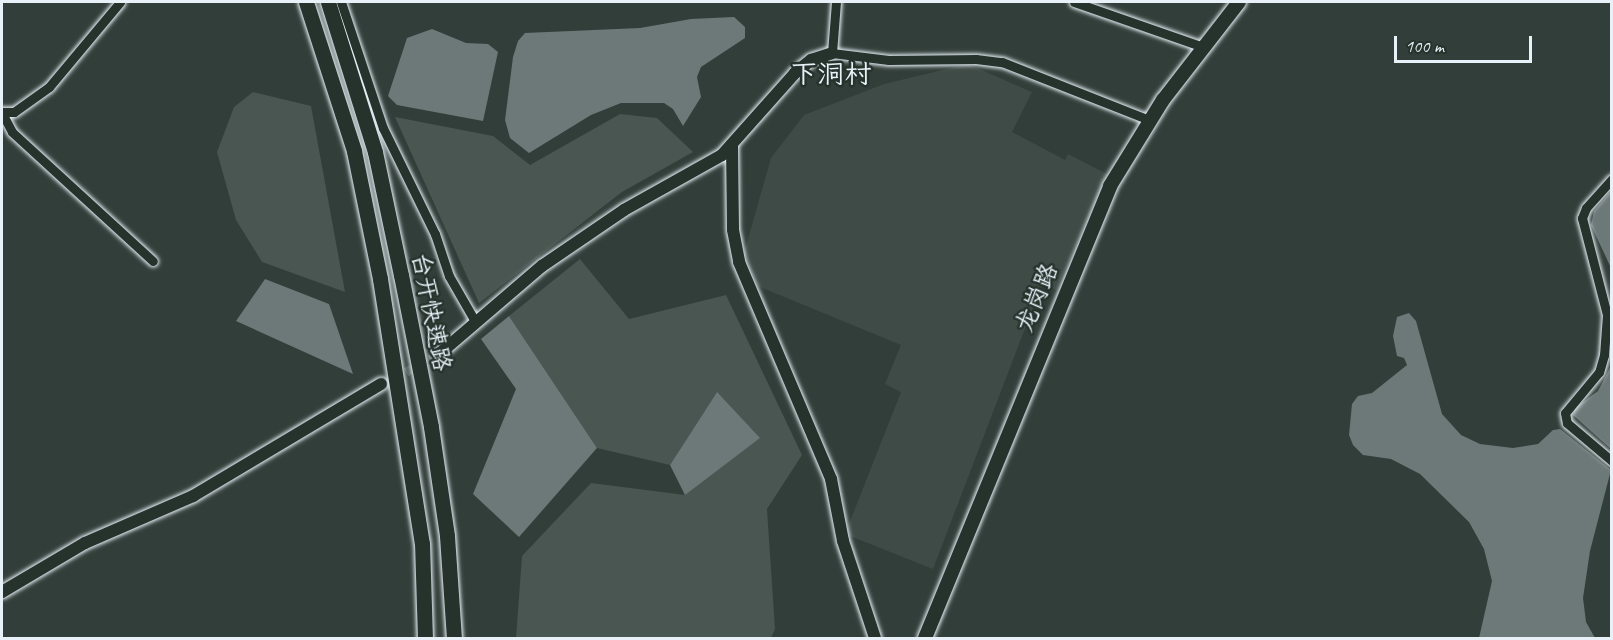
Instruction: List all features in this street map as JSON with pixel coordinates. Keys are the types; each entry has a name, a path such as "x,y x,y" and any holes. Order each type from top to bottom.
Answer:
{"highway":[{"name":"台开快速路","path":"306,2 361,184 381,279 422,543 425,639"},
{"name":"台开快速路","path":"328,2 381,175 431,427 447,536 454,639"}],"main road":[{"name":"龙岗路","path":"925,639 1092,226 1123,162 1149,120 1239,2"}],"street":[{"path":"120,2 49,87 14,112 2,113 12,132 153,261"},
{"path":"341,2 383,128 435,234 449,276 476,323"},
{"path":"832,53 836,2"},
{"path":"1074,2 1203,47"},
{"path":"438,355 542,266 624,210 709,164 732,146 795,73 811,60 832,53 888,60 976,59 1002,62 1149,120"},
{"path":"732,146 733,230 739,262 831,479 843,542 875,639"},
{"path":"1611,179 1586,208 1582,218 1607,315 1604,355 1599,372 1565,413 1567,423 1611,461"},
{"path":"2,592 85,543 193,496 381,384"}],"shaded area":[{"path":"734,17 745,27 745,38 701,67 697,77 701,97 683,126 673,109 664,103 621,103 591,115 529,153 510,138 505,120 513,57 518,41 525,33 640,28 691,19"},
{"path":"432,29 466,43 488,44 498,52 483,121 397,105 388,96 407,38"},
{"path":"968,64 1032,92 1012,132 1065,160 1068,154 1107,174 1056,290 1042,284 933,569 845,534 901,392 885,384 901,345 758,286 744,253 771,158 804,115 884,84"},
{"path":"253,92 311,106 345,292 262,262 236,220 217,152 234,107"},
{"path":"620,114 657,118 693,152 622,192 479,303 395,117 493,136 530,165"},
{"path":"1611,191 1612,268 1591,225 1594,211"},
{"path":"580,259 629,319 726,295 802,455 767,509 775,629 771,638 516,638 522,556 591,483 685,495 717,392 670,465 597,448 509,316"},
{"path":"265,279 329,304 353,374 236,321"},
{"path":"1409,313 1416,321 1442,414 1461,435 1480,444 1513,448 1538,444 1553,430 1560,429 1611,470 1590,551 1583,598 1586,622 1595,638 1479,638 1492,581 1484,549 1469,522 1420,474 1391,459 1363,455 1353,445 1349,435 1352,404 1358,396 1372,393 1407,365 1404,358 1397,356 1393,336 1397,317"},
{"path":"509,316 597,448 519,537 473,494 516,389 481,339"},
{"path":"1611,366 1611,449 1573,415 1575,408 1598,391"},
{"path":"717,392 760,438 685,495 670,465"}],"tunnel":[{"path":"394,378 438,355"}],"district":[{"name":"下洞村","path":"831,75"}]}
